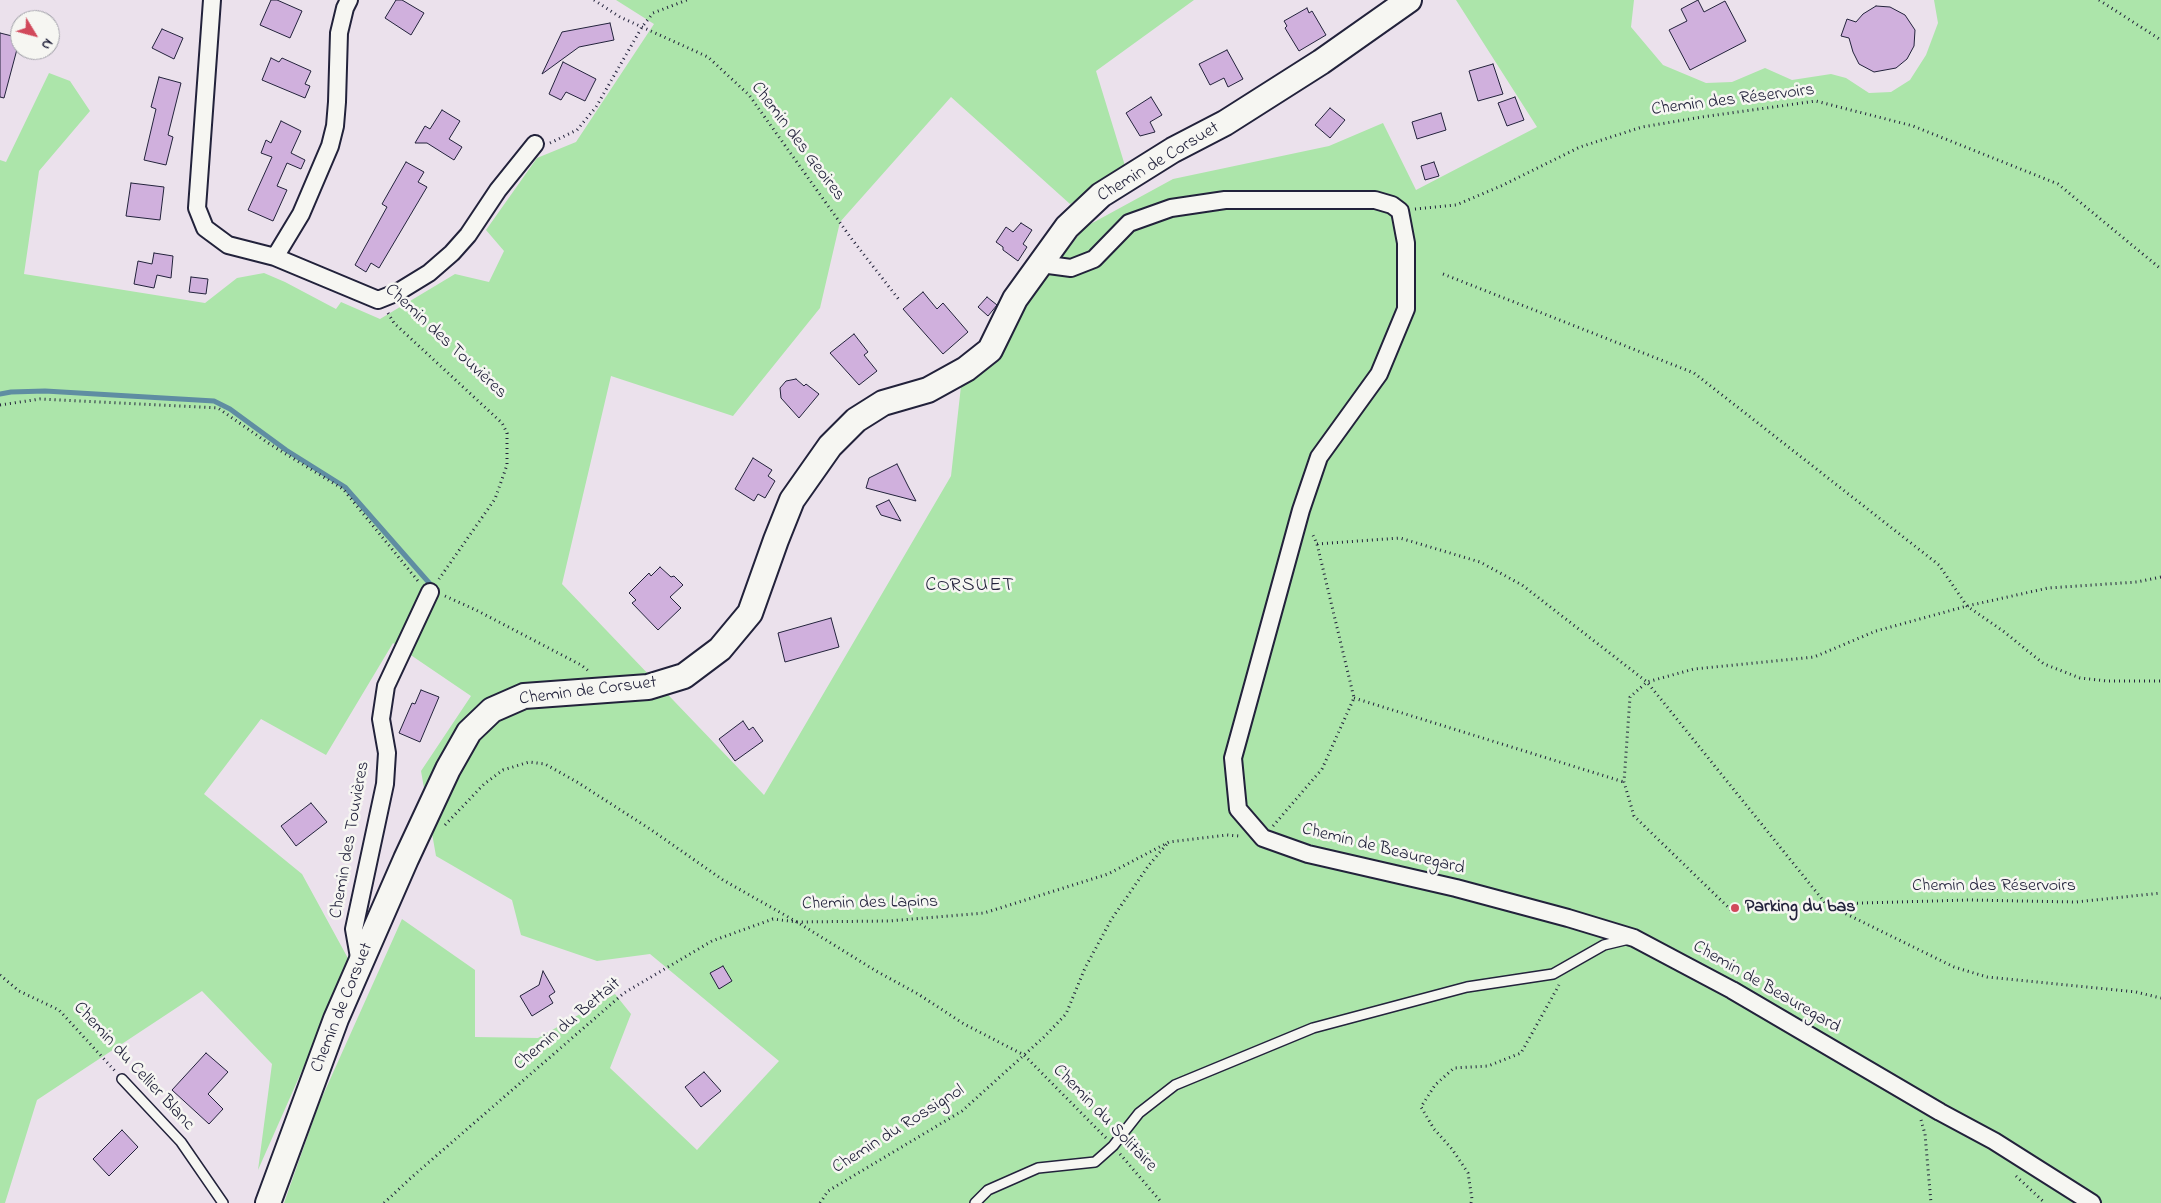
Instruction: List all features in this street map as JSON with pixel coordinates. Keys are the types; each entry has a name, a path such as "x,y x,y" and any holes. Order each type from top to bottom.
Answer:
{"street":[{"name":"Chemin des Touvières","path":"212,0 197,208 206,228 228,245 275,257 378,300"},
{"path":"275,257 286,242 300,214 330,146 338,102 339,32 349,0"},
{"name":"Chemin de Corsuet","path":"268,1203 336,1019 448,769 469,732 492,710 524,696 601,692 648,687 684,676 720,649 750,613 792,500 830,446 856,420 883,403 928,390 966,369 990,350 1015,299 1067,227 1100,195 1173,150 1225,123 1281,88 1409,0"},
{"path":"378,300 398,292 429,273 452,253 468,235 498,190 535,144"},
{"path":"1041,264 1072,268 1094,258 1129,223 1171,208 1225,200 1375,200 1392,205 1400,211"},
{"name":"Chemin de Beauregard","path":"1400,211 1406,243 1406,309 1379,374 1319,457 1302,510 1233,758 1238,809 1263,838 1308,854 1456,888 1634,938 1732,990 1994,1141 2092,1203"},
{"name":"Chemin des Touvières","path":"360,963 354,929 384,784 387,753 381,719 386,686 430,592"}],"lane":[{"path":"975,1203 988,1190 1038,1168 1095,1162 1113,1146 1139,1113 1175,1085 1313,1028 1467,987 1553,974 1604,945 1634,938"},
{"name":"Chemin du Cellier Blanc","path":"122,1079 181,1142 223,1203"}],"path":[{"name":"Chemin des Geoires","path":"594,0 620,16 708,57 749,95 900,301"},
{"path":"535,144 551,143 578,130 596,106 642,27 654,13 687,0"},
{"path":"2099,0 2161,40"},
{"name":"Chemin des Réservoirs","path":"1400,211 1456,205 1501,186 1580,147 1642,127 1697,117 1816,101 1913,126 2058,184 2161,269"},
{"path":"1443,274 1694,373 1939,566 1967,606 2044,664 2080,678 2107,681 2161,681"},
{"name":"Chemin des Touvières","path":"378,300 394,323 502,423 508,433 507,465 495,499 430,592"},
{"path":"0,405 40,399 218,408 268,443 343,489 413,576 430,592 450,598 476,610 581,665 597,678 601,692"},
{"path":"1263,838 1322,769 1354,698 1317,544 1302,510"},
{"path":"1317,544 1400,538 1480,562 1522,585 1647,682 1826,904 1954,967 1987,977 2136,992 2161,998"},
{"path":"1731,910 1634,816 1624,782 1630,697 1647,682 1694,669 1814,657 1876,631 1967,606 2048,588 2136,582 2161,577"},
{"path":"1354,698 1624,782"},
{"name":"Chemin des Lapins","path":"441,829 484,784 503,770 530,762 545,764 577,782 650,829 723,880 798,922 889,921 984,913 1108,874 1169,842 1227,835 1263,838"},
{"name":"Chemin du Rossignol","path":"820,1203 828,1191 962,1111 1066,1014 1085,968 1111,920 1149,865 1169,842"},
{"name":"Chemin des Réservoirs","path":"1826,904 1969,900 2076,902 2161,893"},
{"name":"Chemin du Bettait","path":"384,1203 624,993 712,940 773,919 798,922"},
{"name":"Chemin du Solitaire","path":"798,922 964,1024 1024,1055 1113,1146 1162,1203"},
{"path":"1471,1203 1468,1173 1452,1149 1434,1129 1421,1106 1435,1085 1454,1068 1488,1066 1522,1053 1571,964"},
{"name":"Chemin du Cellier Blanc","path":"0,975 20,991 60,1010 122,1079"},
{"path":"1914,1096 1926,1134 1931,1203"}],"green space":[{"path":"616,0 1194,0 1096,71 1126,169 1070,204 951,97 840,222 820,308 733,416 611,376 562,584 764,795 951,476 961,386 1085,227 1173,179 1329,146 1383,123 1416,190 1537,127 1456,0 1634,0 1631,27 1663,65 1706,83 1732,82 1765,68 1792,80 1831,74 1846,78 1869,93 1891,92 1910,80 1926,55 1938,23 1934,0 2161,0 2161,1203 284,1203 319,1104 402,919 475,970 475,1037 538,1038 615,994 631,1014 610,1068 697,1150 779,1061 650,954 597,961 521,935 512,900 436,856 421,771 471,696 393,643 326,755 261,719 204,794 302,874 350,962 258,1170 272,1064 202,991 37,1100 5,1203 0,1203 0,160 6,162 49,73 70,81 90,111 39,171 24,274 205,303 237,278 264,273 336,309 341,302 380,319 455,274 489,282 504,251 486,230 537,158 576,142 654,24"}],"building":[{"path":"271,0 277,0 302,11 290,38 260,25"},
{"path":"396,0 402,0 424,13 411,35 385,18"},
{"path":"1698,0 1704,12 1725,1 1746,41 1690,70 1669,30 1687,21 1681,9"},
{"path":"1876,6 1890,7 1905,15 1915,30 1914,46 1907,59 1896,68 1874,72 1859,64 1849,38 1841,36 1847,19 1856,22 1863,14"},
{"path":"1307,8 1309,13 1312,11 1326,35 1299,51 1285,28 1287,26 1284,21"},
{"path":"610,23 614,40 579,47 542,74 562,32"},
{"path":"162,29 183,38 174,59 152,48"},
{"path":"0,33 10,36 10,60 14,60 4,98 0,97"},
{"path":"1227,50 1243,79 1228,87 1224,78 1210,85 1199,64"},
{"path":"271,58 279,62 282,58 311,71 305,84 310,86 305,98 262,80"},
{"path":"563,62 596,79 585,101 566,92 561,100 549,94"},
{"path":"1493,64 1503,94 1478,101 1469,71"},
{"path":"159,77 181,83 168,135 173,137 166,165 144,160 156,109 151,107"},
{"path":"1151,97 1162,115 1150,122 1155,132 1140,136 1126,113"},
{"path":"1515,97 1524,120 1507,126 1498,103"},
{"path":"1330,108 1345,120 1330,138 1315,125"},
{"path":"442,110 460,121 449,139 462,147 454,160 427,143 415,143 425,126 430,129"},
{"path":"1441,113 1446,130 1417,139 1412,122"},
{"path":"281,121 301,131 291,153 305,160 301,169 287,163 277,186 287,190 273,221 248,210 272,157 261,153 266,140 271,143"},
{"path":"406,162 424,172 418,182 427,187 379,268 371,263 366,272 355,265 387,207 382,204"},
{"path":"1434,162 1439,176 1425,180 1421,166"},
{"path":"131,183 164,187 160,220 126,216"},
{"path":"1021,223 1032,230 1023,244 1027,247 1018,261 996,242 1006,227 1013,232"},
{"path":"154,253 173,256 171,278 157,275 154,288 134,284 138,261 152,264"},
{"path":"191,277 208,279 206,294 189,292"},
{"path":"923,292 937,309 943,303 968,332 943,354 903,309"},
{"path":"987,297 997,305 988,316 978,307"},
{"path":"854,334 868,352 864,355 877,371 859,385 830,353"},
{"path":"796,379 819,394 799,418 781,398 780,388 786,381"},
{"path":"753,458 772,470 768,476 775,481 765,498 758,494 754,501 735,489"},
{"path":"897,464 916,501 866,488 869,478"},
{"path":"889,500 901,521 881,515 876,506"},
{"path":"660,567 671,577 674,576 683,585 670,597 681,608 658,630 632,603 636,600 629,593 649,573 651,576"},
{"path":"831,618 839,647 785,662 778,633"},
{"path":"421,690 439,697 420,742 399,733 412,703 415,704"},
{"path":"743,721 749,730 753,727 763,741 735,761 719,739"},
{"path":"311,803 327,822 296,846 281,826"},
{"path":"723,966 732,981 719,989 710,973"},
{"path":"543,971 555,992 549,996 553,1003 532,1016 520,996 539,985"},
{"path":"206,1053 228,1072 208,1094 223,1109 209,1124 172,1090"},
{"path":"704,1072 721,1091 701,1107 685,1087"},
{"path":"122,1130 138,1147 109,1176 93,1159"}],"waterway":[{"path":"0,394 45,391 214,401 230,409 286,450 345,487 431,585"}],"place":[{"name":"Parking du bas","path":"1735,908"}],"district":[{"name":"CORSUET","path":"970,587"}]}
